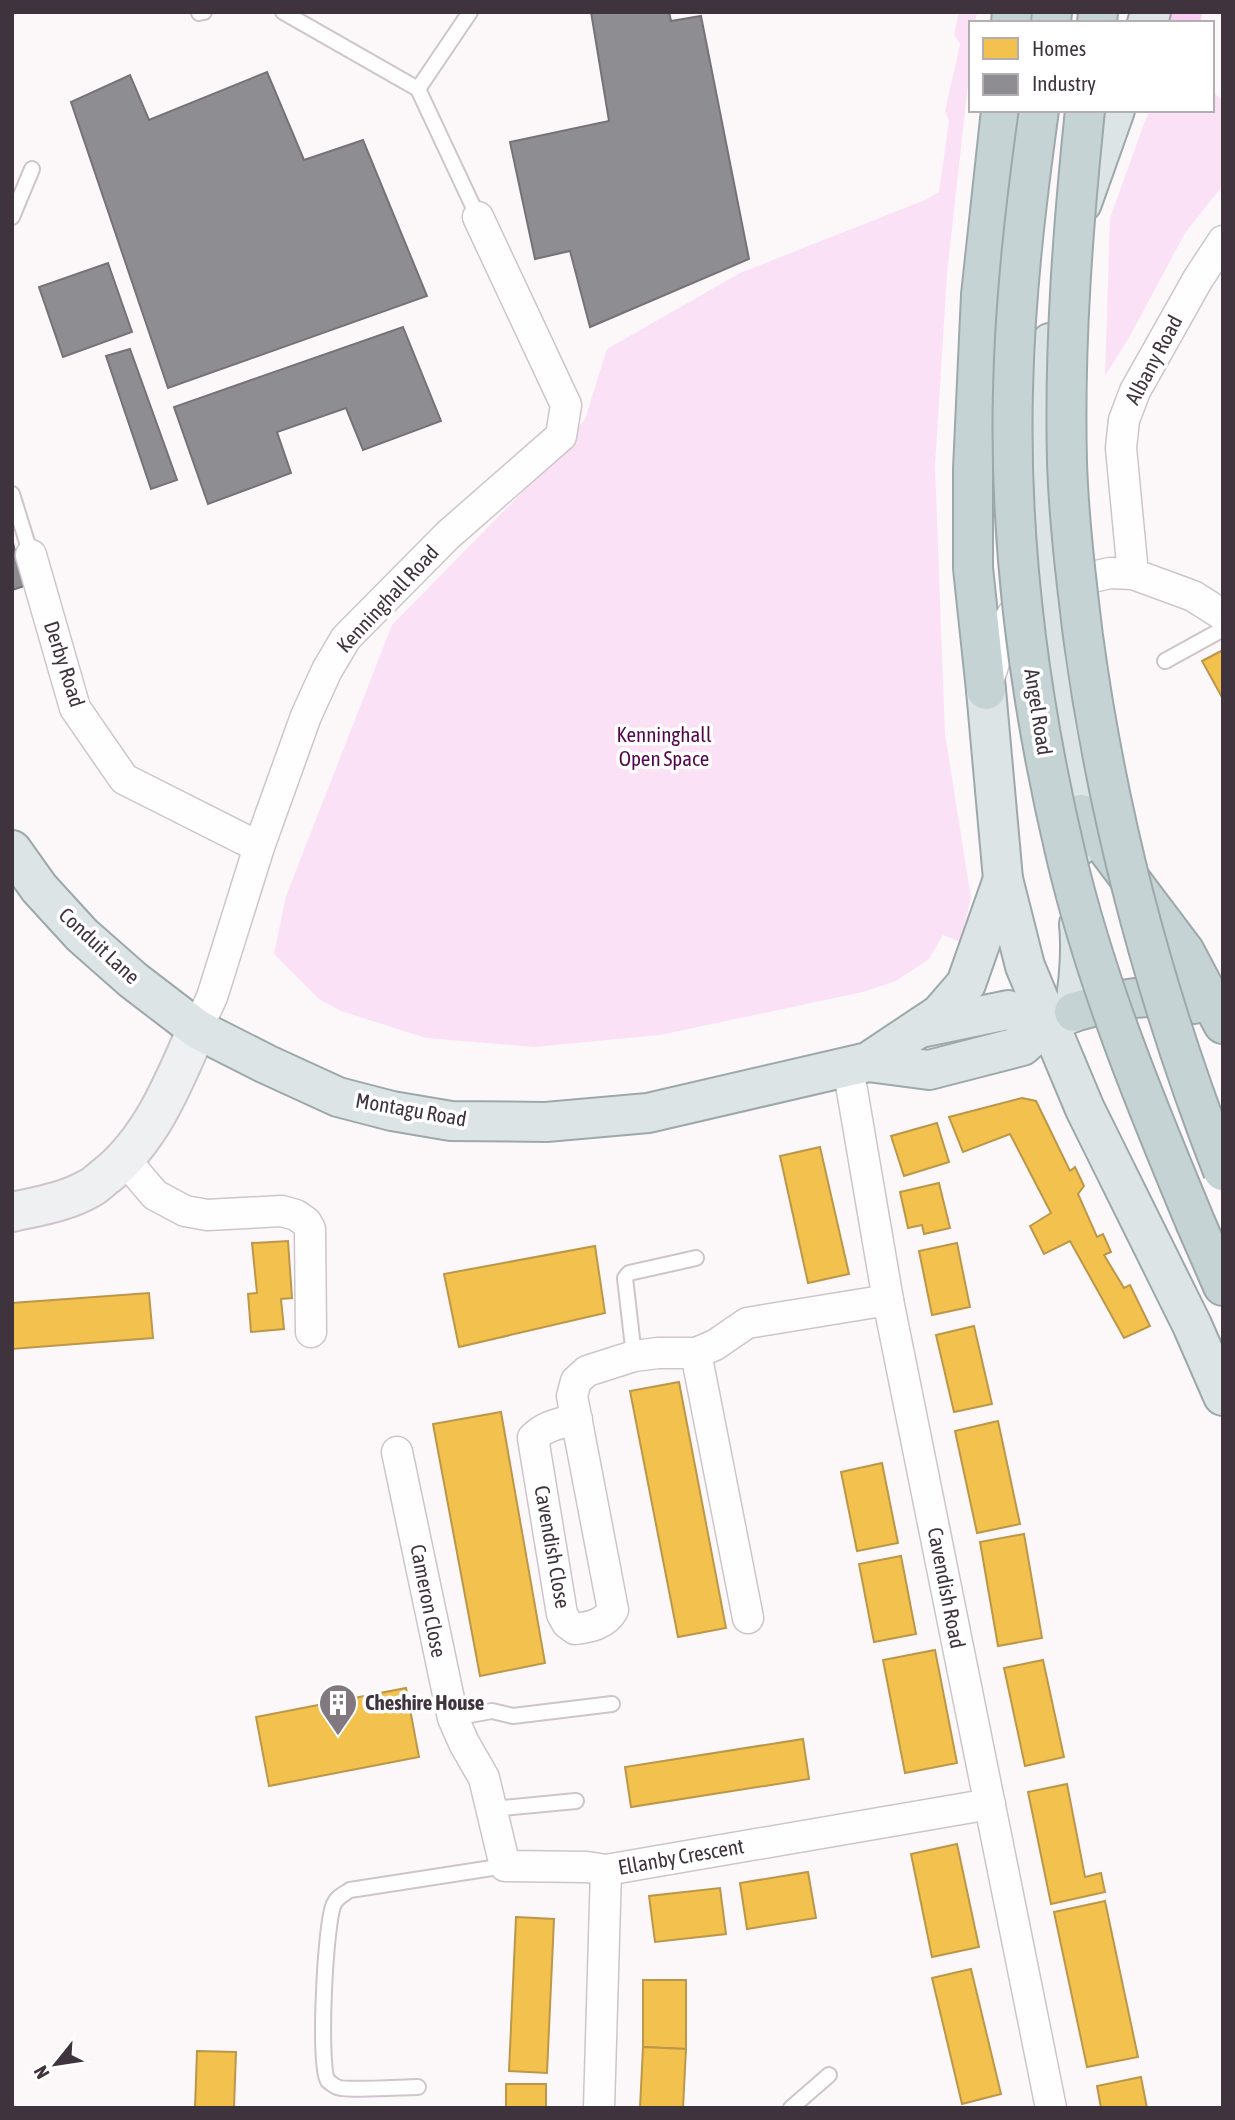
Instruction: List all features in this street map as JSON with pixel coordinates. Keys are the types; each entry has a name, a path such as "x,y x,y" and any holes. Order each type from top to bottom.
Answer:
{"highway":[{"path":"986,690 973,568 973,469 981,295 1001,112"},
{"name":"Angel Road","path":"1039,112 1017,302 1013,393 1019,571 1028,651 1066,858 1087,932 1148,1111 1223,1286"},
{"path":"1085,112 1077,191 1068,353 1067,463 1076,579 1093,708 1130,884 1176,1044 1223,1171"},
{"path":"1081,814 1185,951 1219,1018"},
{"path":"1061,1017 1131,997 1159,997 1182,1000 1219,1018"}],"main road":[{"name":"Angel Road","path":"1061,1017 1080,978 1077,888 1081,814 1051,677 1044,588 1043,476 1050,338 1069,240 1114,112"},
{"path":"986,690 1003,879 1025,966 1061,1017 1085,1109 1192,1325 1223,1396"},
{"name":"Conduit Lane","path":"12,850 39,888 82,935 197,1029"},
{"path":"916,1029 940,1014 966,984 1003,879"},
{"name":"Montagu Road","path":"858,1065 916,1029 1008,1010 1061,1017"},
{"name":"Montagu Road","path":"197,1029 338,1097 392,1111 451,1121 546,1122 648,1112 858,1065 929,1070 1022,1046 1061,1017"},
{"path":"12,1212 54,1203 91,1188 125,1160 159,1110 197,1029"}],"street":[{"name":"Kenninghall Road","path":"197,1029 212,997 259,847 306,716 327,670 346,638 448,535 561,436 566,405 478,217"},
{"name":"Albany Road","path":"1133,574 1121,448 1124,420 1135,391 1198,279 1223,241"},
{"name":"Derby Road","path":"31,555 75,708 124,779 259,847"},
{"path":"986,690 1005,626 1021,602 1044,588 1110,573 1133,574 1193,596 1223,615"},
{"name":"Cavendish Road","path":"858,1065 888,1300 1051,2108"},
{"path":"125,1160 155,1195 185,1211 206,1214 282,1210 296,1214 306,1222 310,1230 311,1332"},
{"name":"Cavendish Close","path":"577,1419 550,1426 533,1438 562,1614 567,1623 575,1629 590,1627 608,1619 613,1610 577,1419 572,1396 576,1381 587,1371 634,1356 696,1353 715,1345 747,1323 888,1300"},
{"path":"696,1353 748,1618"},
{"name":"Cameron Close","path":"397,1452 453,1718 484,1778 505,1866"},
{"name":"Ellanby Crescent","path":"599,2108 606,1870 990,1804"},
{"path":"505,1866 587,1867 606,1870"}],"lane":[{"path":"283,12 418,89 478,217"},
{"path":"418,89 470,12"},
{"path":"12,217 32,169"},
{"path":"12,494 31,555"},
{"path":"1165,661 1223,629"},
{"path":"634,1356 625,1278 629,1273 695,1258"},
{"path":"453,1718 492,1711 513,1716 612,1704"},
{"path":"492,1809 576,1801"},
{"path":"418,2087 338,2088 327,2080 324,2067 324,2016 327,1940 333,1904 340,1896 350,1891 505,1866"},
{"path":"791,2108 829,2075"}],"green space":[{"name":"Kenninghall Open Space","path":"959,12 977,12 975,21 969,21 969,76 947,274 935,466 945,734 971,898 960,942 943,935 929,959 896,981 863,992 660,1035 534,1047 426,1038 341,1011 319,999 274,954 286,896 392,625 539,475 585,419 607,349 740,273 925,200 939,192 949,121 945,111 960,44 954,34"},
{"path":"1214,93 1223,101 1223,185 1185,233 1130,336 1105,376 1110,218 1149,112 1214,112"}],"building: Homes":[{"path":"1223,650 1223,699 1202,661"},
{"path":"1022,1098 1036,1101 1070,1171 1075,1167 1084,1186 1078,1194 1097,1237 1103,1234 1111,1252 1104,1255 1124,1288 1130,1285 1150,1326 1124,1338 1070,1241 1044,1254 1030,1226 1051,1213 1010,1134 963,1152 949,1117"},
{"path":"937,1123 949,1162 904,1176 891,1136"},
{"path":"820,1147 849,1274 808,1283 780,1156"},
{"path":"939,1183 950,1228 924,1234 922,1225 908,1228 900,1192"},
{"path":"288,1241 292,1298 281,1299 284,1329 251,1332 248,1294 257,1293 252,1243"},
{"path":"957,1243 970,1307 932,1315 919,1251"},
{"path":"595,1246 605,1313 459,1347 444,1274"},
{"path":"149,1293 153,1338 12,1349 12,1303"},
{"path":"974,1326 992,1404 954,1412 936,1335"},
{"path":"679,1382 726,1628 678,1637 630,1391"},
{"path":"501,1412 545,1663 480,1676 433,1424"},
{"path":"998,1421 1020,1524 977,1533 955,1431"},
{"path":"882,1463 898,1543 857,1551 841,1472"},
{"path":"1024,1534 1042,1638 998,1646 980,1542"},
{"path":"901,1556 916,1634 874,1642 859,1564"},
{"path":"935,1650 957,1763 905,1773 883,1660"},
{"path":"1043,1660 1064,1757 1025,1766 1004,1668"},
{"name":"Cheshire House","path":"406,1688 419,1757 269,1786 256,1717"},
{"path":"803,1739 809,1779 631,1807 625,1767"},
{"path":"1067,1784 1085,1877 1101,1873 1105,1892 1051,1904 1028,1792"},
{"path":"957,1844 979,1947 932,1957 911,1854"},
{"path":"808,1872 816,1918 747,1929 740,1883"},
{"path":"720,1888 726,1934 655,1942 649,1896"},
{"path":"1105,1901 1138,2057 1087,2067 1054,1912"},
{"path":"516,1917 554,1919 547,2073 509,2071"},
{"path":"971,1969 1001,2094 962,2104 932,1978"},
{"path":"643,1980 686,1980 686,2049 643,2047"},
{"path":"643,2047 686,2049 683,2108 640,2108"},
{"path":"197,2051 236,2052 234,2108 195,2108"},
{"path":"1141,2077 1147,2108 1101,2108 1097,2086"},
{"path":"506,2084 546,2084 546,2108 506,2108"}],"building: Industry":[{"path":"591,12 669,12 671,21 701,16 749,259 590,327 570,251 535,259 510,142 609,121"},
{"path":"267,72 304,160 363,140 427,296 168,388 71,102 130,75 149,120"},
{"path":"108,263 132,332 63,357 39,287"},
{"path":"403,327 441,421 363,450 346,408 277,432 291,473 208,504 174,407"},
{"path":"130,349 177,480 151,489 106,356"},
{"path":"12,539 24,586 12,590"}],"waterway":[{"path":"1170,21 1174,12"}],"place":[{"name":"Cheshire House","path":"338,1737"}]}
